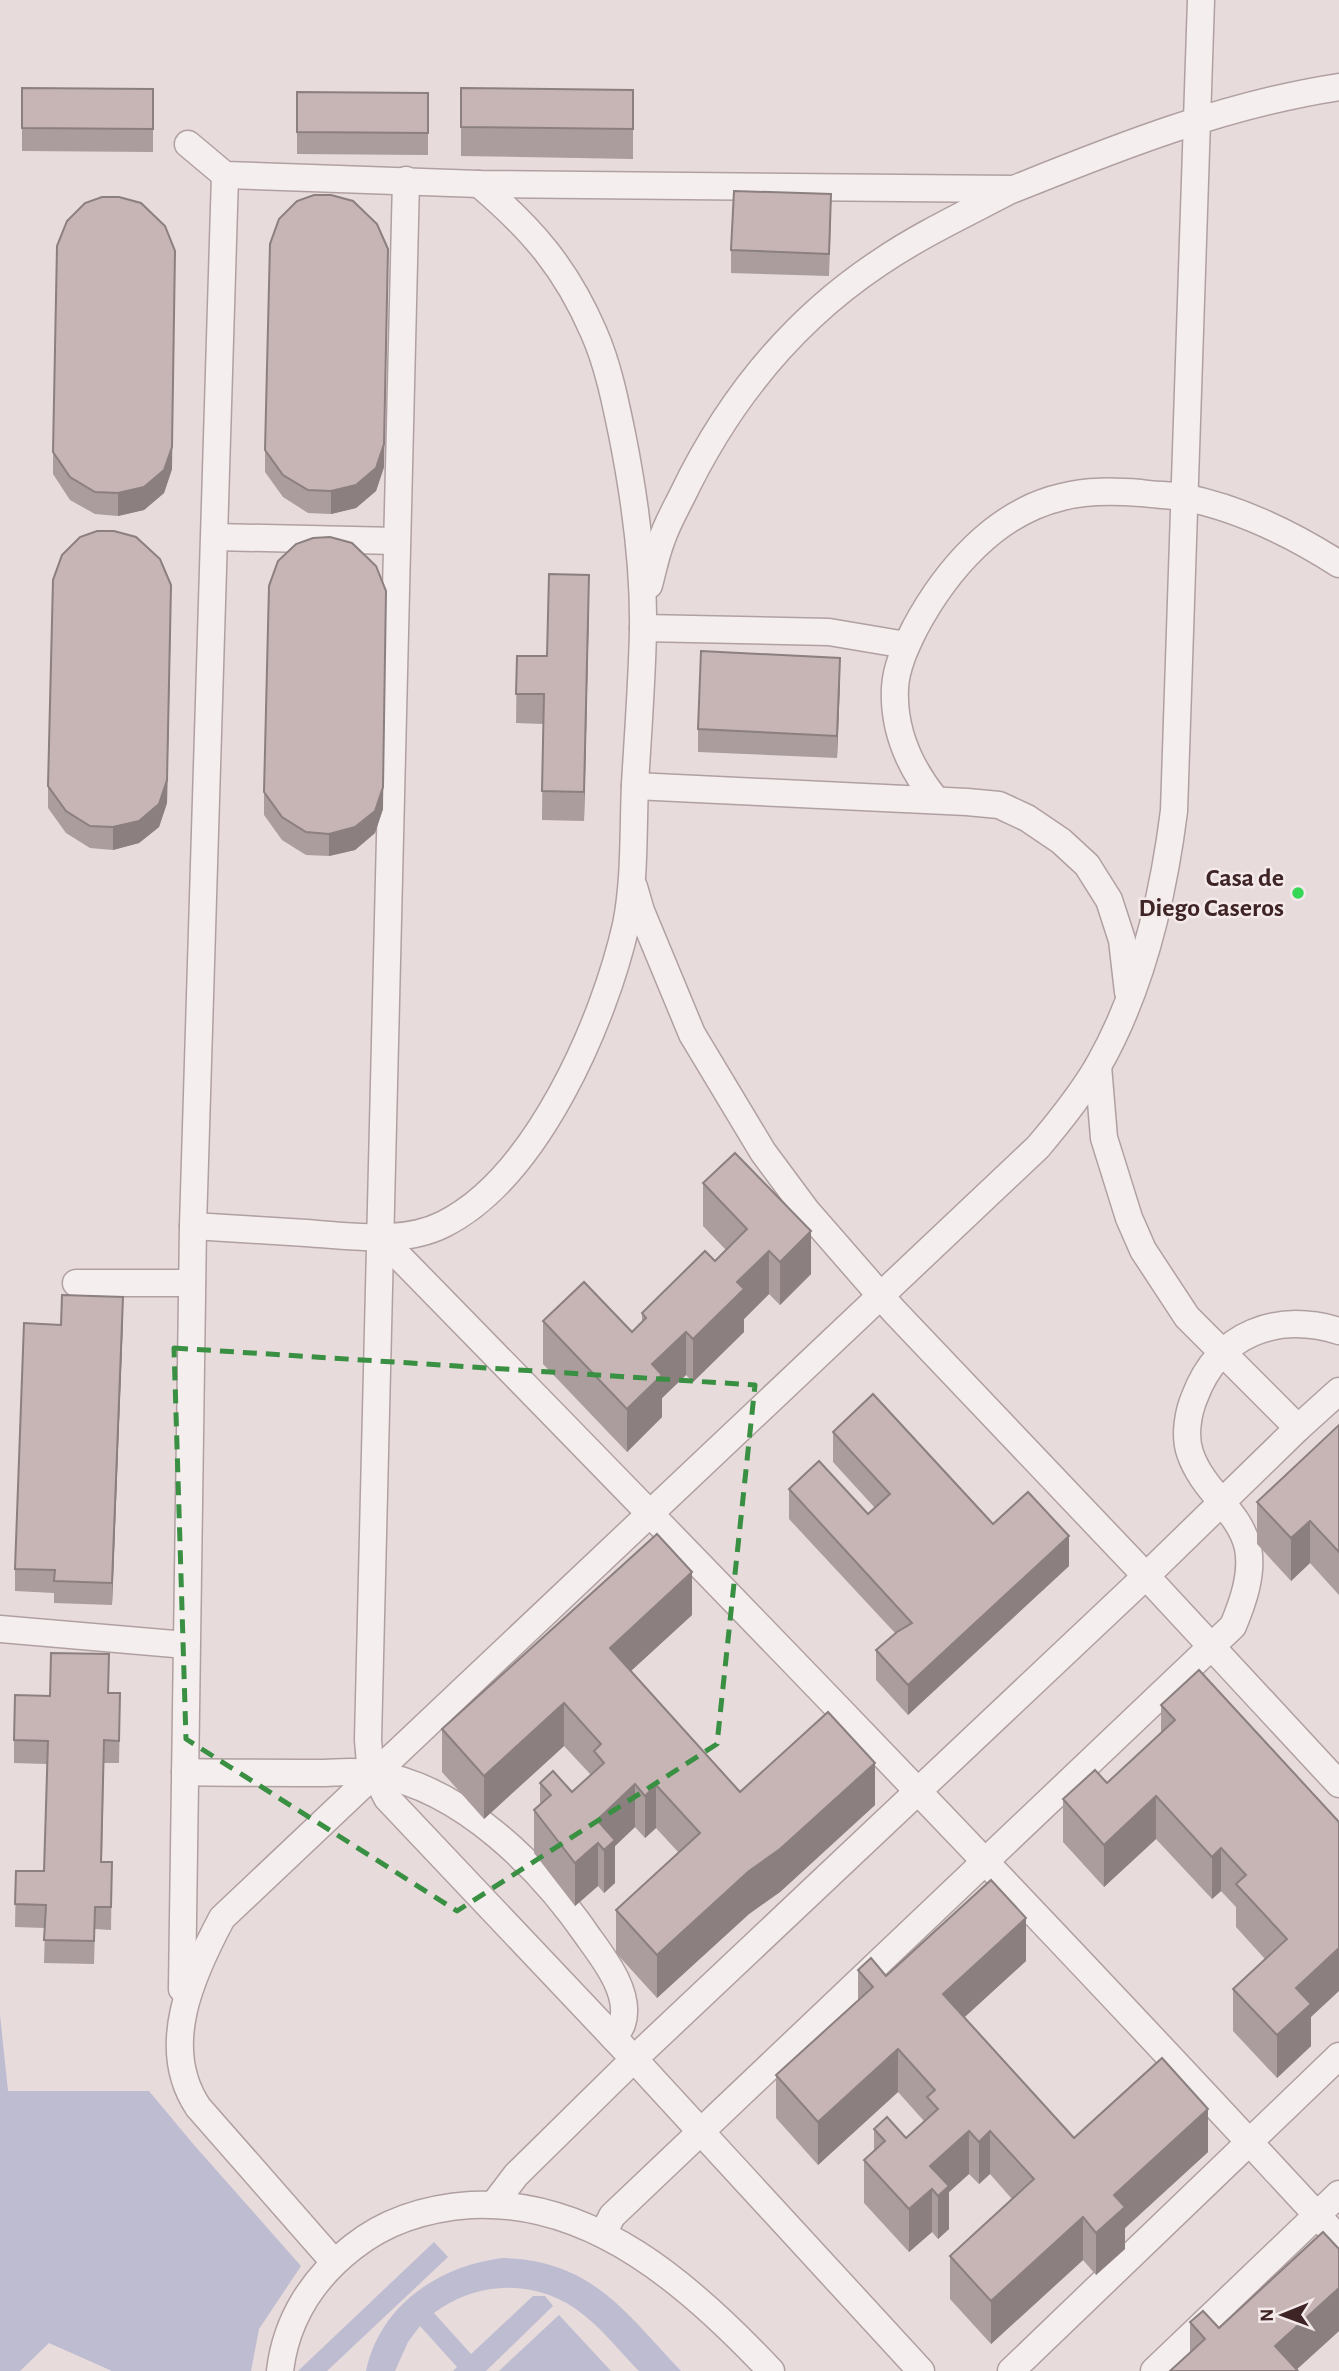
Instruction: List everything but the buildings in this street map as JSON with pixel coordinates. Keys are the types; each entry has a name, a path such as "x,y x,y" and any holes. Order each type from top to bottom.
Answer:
{"lane":[{"path":"181,2015 199,1962 222,1918 1038,1147 1064,1116 1098,1066 1129,999 1146,949 1168,858 1174,811 1201,0"},
{"path":"643,618 662,538 695,468 752,381 792,334 832,297 904,246 1014,189 1077,163 1197,121 1339,87"},
{"path":"188,144 225,175 479,184 1014,189"},
{"path":"225,175 193,1226 180,2050 188,2093 198,2107 334,2262"},
{"path":"405,180 368,1740 370,1764 387,1798 634,2059 921,2371"},
{"path":"193,1226 380,1237 428,1232 477,1203 531,1143 563,1092 599,1012 626,922 631,875 643,618 640,541 630,474 613,392 595,335 569,283 554,259 510,210 479,184"},
{"path":"936,800 909,760 899,729 895,688 906,645 943,580 972,550 1002,525 1030,507 1062,496 1099,491 1183,497 1268,525 1339,564"},
{"path":"215,537 396,541"},
{"path":"643,618 829,632 906,645"},
{"path":"635,786 999,805 1027,818 1061,841 1087,865 1109,900 1122,940 1129,999"},
{"path":"631,875 641,911 692,1034 762,1152 806,1210 879,1295 1339,1784"},
{"path":"1098,1066 1104,1138 1143,1250 1187,1317 1298,1428"},
{"path":"380,1237 986,1862 1339,2239"},
{"path":"76,1283 192,1283"},
{"path":"603,2234 612,2216 1233,1626 1247,1589 1249,1550 1236,1519 1198,1474 1188,1450 1188,1423 1192,1403 1207,1370 1221,1353 1269,1326 1286,1323 1316,1324 1339,1331"},
{"path":"494,2204 516,2175 634,2059 1339,1391"},
{"path":"0,1629 186,1645"},
{"path":"185,1772 374,1773 418,1785 444,1798 463,1810 531,1867 566,1905 620,1988 623,2016 622,2024 614,2038"},
{"path":"1011,2371 1339,2056"},
{"path":"1154,2371 1339,2194"},
{"path":"280,2371 282,2356 297,2311 315,2282 334,2262 365,2238 398,2219 446,2207 494,2204 535,2209 603,2234 634,2251 691,2294 738,2336 771,2371"}],"highlighted area":[{"path":"174,1348 755,1385 717,1744 457,1911 186,1739"}],"shaded area":[{"path":"0,2015 8,2091 149,2091 301,2266 259,2329 251,2371 112,2371 49,2343 20,2371 0,2371"},
{"path":"434,2242 448,2257 327,2371 298,2371"},
{"path":"502,2258 533,2261 560,2268 583,2279 623,2310 681,2371 639,2371 599,2329 568,2304 549,2295 510,2288 471,2294 434,2313 471,2354 533,2296 545,2296 553,2306 486,2371 453,2371 457,2367 420,2326 408,2342 395,2371 366,2371 373,2348 384,2327 416,2293 456,2270"},
{"path":"559,2315 611,2371 499,2371"}],"place":[{"name":"Casa de Diego Caseros","path":"1298,893"}]}
